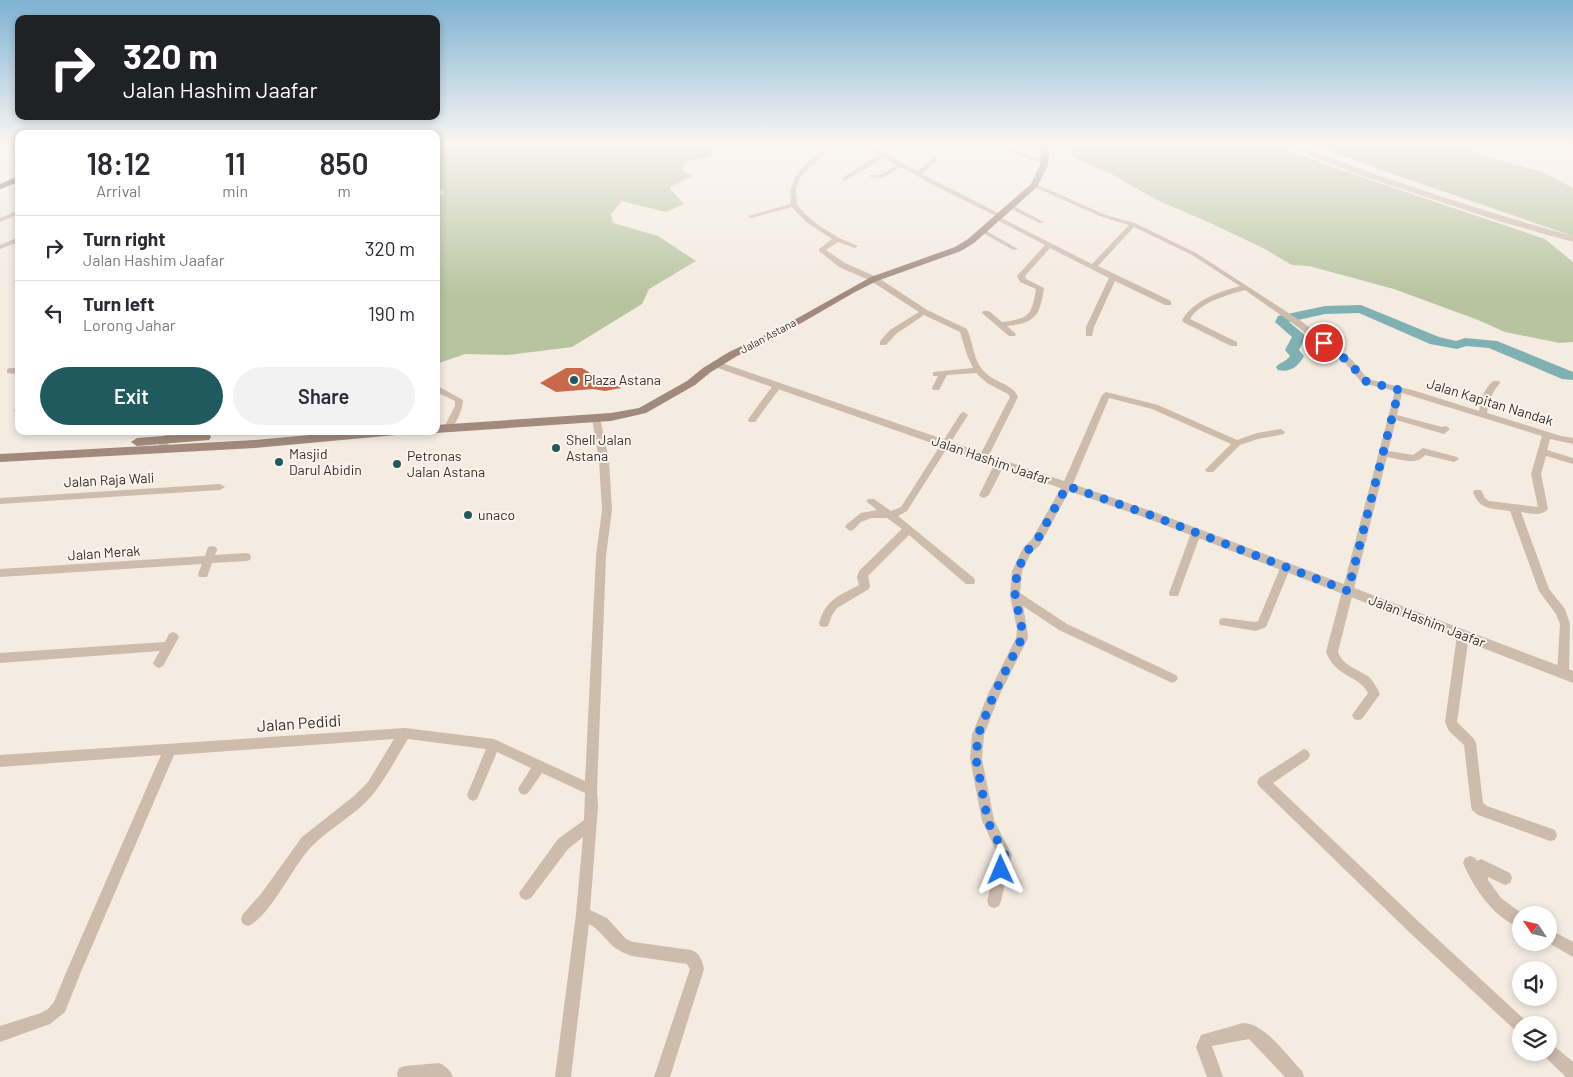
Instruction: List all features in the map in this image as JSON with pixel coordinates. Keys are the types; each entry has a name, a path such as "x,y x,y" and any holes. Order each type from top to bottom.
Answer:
{"main road":[{"name":"Jalan Astana","path":"596,418 642,411 718,365 874,279 958,249 983,232 1025,193"},
{"path":"442,429 596,418"},
{"path":"131,442 148,435"},
{"path":"187,435 192,438"},
{"path":"0,451 167,439 271,435"},
{"path":"303,435 316,437"},
{"path":"0,458 167,439 255,444 343,435"}],"street":[{"path":"792,193 794,205 800,214 813,225 855,246"},
{"path":"954,193 1049,245 1168,303"},
{"name":"Jalan Kapitan Nandak","path":"1053,193 1104,216 1133,224 1194,254 1298,323 1349,362 1365,381 1573,441"},
{"path":"1426,193 1573,240"},
{"path":"751,216 794,205"},
{"path":"1010,206 1042,222"},
{"path":"0,220 15,214"},
{"path":"1093,267 1133,224"},
{"path":"983,232 1015,249"},
{"path":"837,238 821,250 842,265 874,279 924,312 964,331 973,365 985,380 1012,392 1014,397 984,457"},
{"path":"0,247 15,241"},
{"path":"8,244 15,247"},
{"path":"1000,325 1026,322 1032,317 1039,303 1040,288 1023,280 1021,276 1049,245"},
{"path":"1089,334 1090,327 1113,277"},
{"path":"1234,344 1186,320 1188,315 1210,299 1246,287"},
{"path":"884,343 893,332 924,312"},
{"path":"986,313 1012,334"},
{"name":"Jalan Hashim Jaafar","path":"718,365 1067,486 1196,533 1568,675"},
{"path":"936,388 940,373 977,370"},
{"path":"1482,415 1488,393 1496,383"},
{"path":"752,420 777,386"},
{"path":"440,390 459,400 459,406 442,429"},
{"path":"1358,715 1374,694 1372,687 1366,681 1338,664 1334,660 1332,652 1399,390"},
{"path":"994,901 1005,855 988,822 976,759 978,735 994,694 1022,638 1015,596 1017,571 1027,551 1036,542 1067,486 1106,395 1155,408 1236,443"},
{"path":"850,527 858,518 870,513 898,513 904,509 964,414"},
{"path":"1393,417 1446,430"},
{"path":"563,1077 583,914 591,823 602,556 607,510 604,460 596,418"},
{"path":"1210,470 1236,443 1257,436 1281,432"},
{"path":"1478,492 1481,500 1486,504 1540,511 1543,509 1536,474 1547,434"},
{"path":"1383,453 1413,458 1418,457 1420,452 1423,451 1454,459"},
{"path":"1543,452 1573,462"},
{"path":"984,495 1000,463"},
{"name":"Jalan Raja Wali","path":"0,500 220,487"},
{"path":"871,501 909,529 970,581"},
{"path":"1514,507 1544,591 1560,612 1565,624 1568,675"},
{"path":"824,624 827,612 833,604 863,588 865,586 863,574 909,529"},
{"path":"1174,593 1196,533"},
{"path":"203,574 211,555"},
{"name":"Jalan Merak","path":"0,573 211,555 246,557"},
{"path":"1224,622 1256,628 1262,624 1286,566"},
{"path":"1015,596 1063,627 1172,678"},
{"path":"1463,635 1451,722 1470,743 1477,806 1483,811 1550,835"},
{"path":"0,658 170,642 159,663"},
{"path":"248,919 271,893 307,842 359,800 372,786 405,733"},
{"name":"Jalan Pedidi","path":"0,762 405,733 494,745 591,790"},
{"path":"474,795 494,745"},
{"path":"0,1034 46,1019 60,1007 170,749"},
{"path":"1304,755 1263,782 1512,1018"},
{"path":"524,789 540,766"},
{"path":"526,893 563,844 591,823"},
{"path":"1470,863 1492,901 1512,916"},
{"path":"1481,881 1481,866 1505,878"},
{"path":"583,914 602,923 621,944 632,949 690,957 695,962 697,969 662,1077"},
{"path":"1558,941 1573,950"},
{"path":"1215,1077 1204,1047 1206,1040 1243,1031 1256,1034 1296,1077"},
{"path":"1557,1058 1573,1073"},
{"path":"405,1074 439,1071 445,1077"}],"green space":[{"path":"443,193 674,193 684,204 666,212 622,201 611,214 613,223 658,236 696,261 649,289 642,304 572,347 507,355 465,354 440,363 440,195"},
{"path":"1145,193 1410,193 1545,239 1573,262 1573,342 1560,343 1505,332 1394,289 1309,266 1292,265 1263,248"},
{"path":"1449,193 1573,193 1573,236"}],"building":[{"name":"Plaza Astana","path":"566,368 582,368 603,381 606,379 621,388 605,391 593,389 556,392 540,383"}],"waterway":[{"path":"1283,367 1293,363 1297,356 1292,350 1299,336 1282,322 1283,319 1325,310 1361,309 1435,341 1457,345 1465,342 1492,344 1567,376 1573,376"}],"place":[{"name":"Plaza Astana","path":"574,380"},
{"name":"Shell Jalan Astana","path":"556,448"},
{"name":"Masjid Darul Abidin","path":"279,462"},
{"name":"Petronas Jalan Astana","path":"397,464"},
{"name":"unaco","path":"468,515"}],"route":[{"path":"1001,870 1005,855 988,822 976,759 978,735 994,694 1022,638 1015,596 1017,571 1027,551 1036,542 1067,486 1153,516 1348,591 1399,390 1365,381 1349,362 1324,343"}]}
